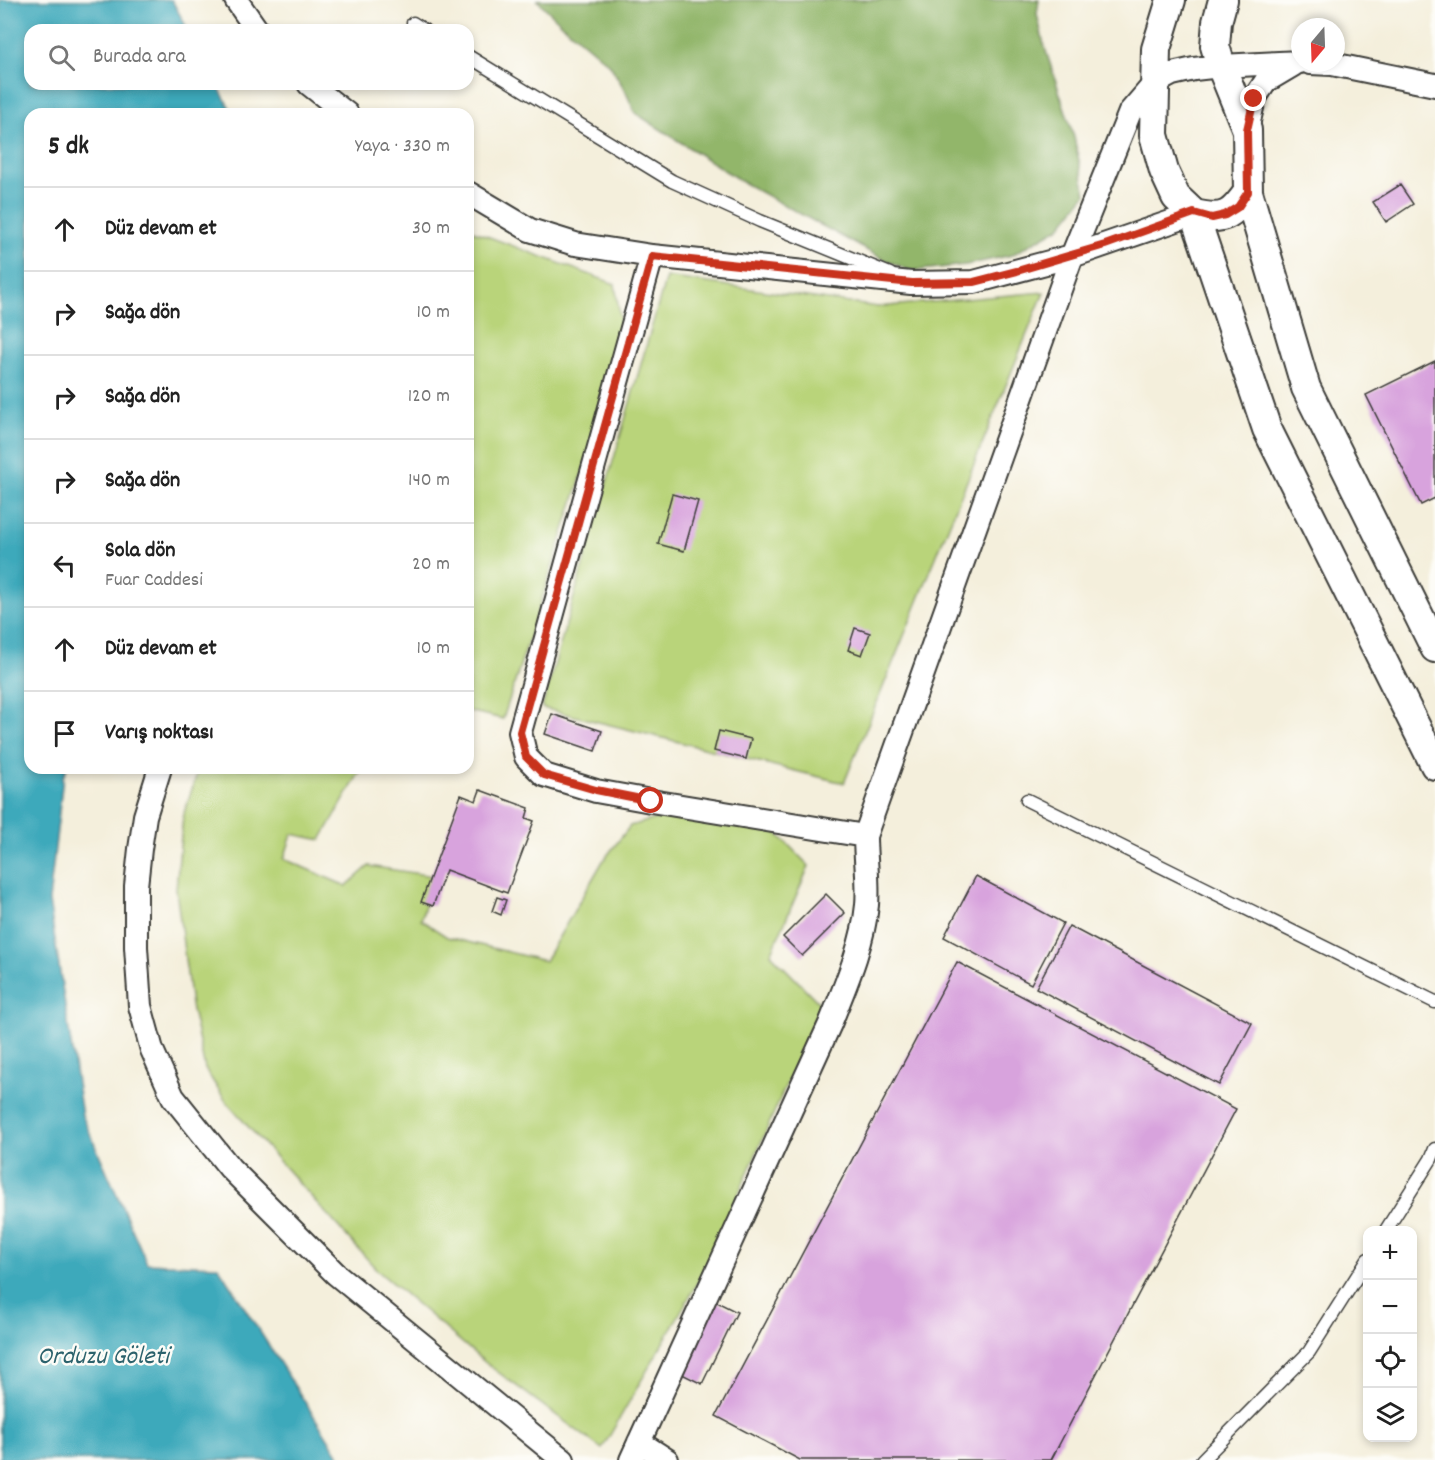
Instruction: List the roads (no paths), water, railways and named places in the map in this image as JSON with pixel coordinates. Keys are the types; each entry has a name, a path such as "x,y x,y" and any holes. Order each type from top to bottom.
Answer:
{"street":[{"path":"236,0 253,24"},
{"path":"1171,0 1156,49 1154,135 1164,171 1176,197 1194,213 1212,218 1225,215 1238,207 1248,192"},
{"path":"1223,0 1217,22 1215,46 1247,130"},
{"path":"667,1460 635,1451 830,1024 852,969 867,903 865,836 1071,256 1130,112 1155,83 1172,74 1221,66 1291,63"},
{"path":"1345,67 1435,86"},
{"path":"1291,68 1266,81 1254,99 1247,130 1248,192 1306,388 1435,648"},
{"path":"317,90 339,108"},
{"path":"474,196 530,230 575,244 652,256 912,283 974,282 1071,256 1194,213"},
{"path":"1194,213 1267,429 1435,765"},
{"path":"652,256 520,732 526,757 544,775 596,790 865,836"},
{"path":"158,774 146,816 140,849 136,886 136,947 140,1006 152,1050 173,1097 230,1168 336,1274 562,1460"}],"lane":[{"path":"474,60 672,181 760,221 912,283"},
{"path":"1027,800 1435,1002"},
{"path":"1389,1226 1431,1160 1435,1149"},
{"path":"1202,1460 1309,1352 1363,1267"}],"water":[{"name":"Orduzu Göleti","path":"0,0 172,0 185,24 24,24 24,90 220,90 230,108 24,108 24,774 64,774 49,901 82,1115 147,1263 218,1266 342,1460 0,1460"}]}
